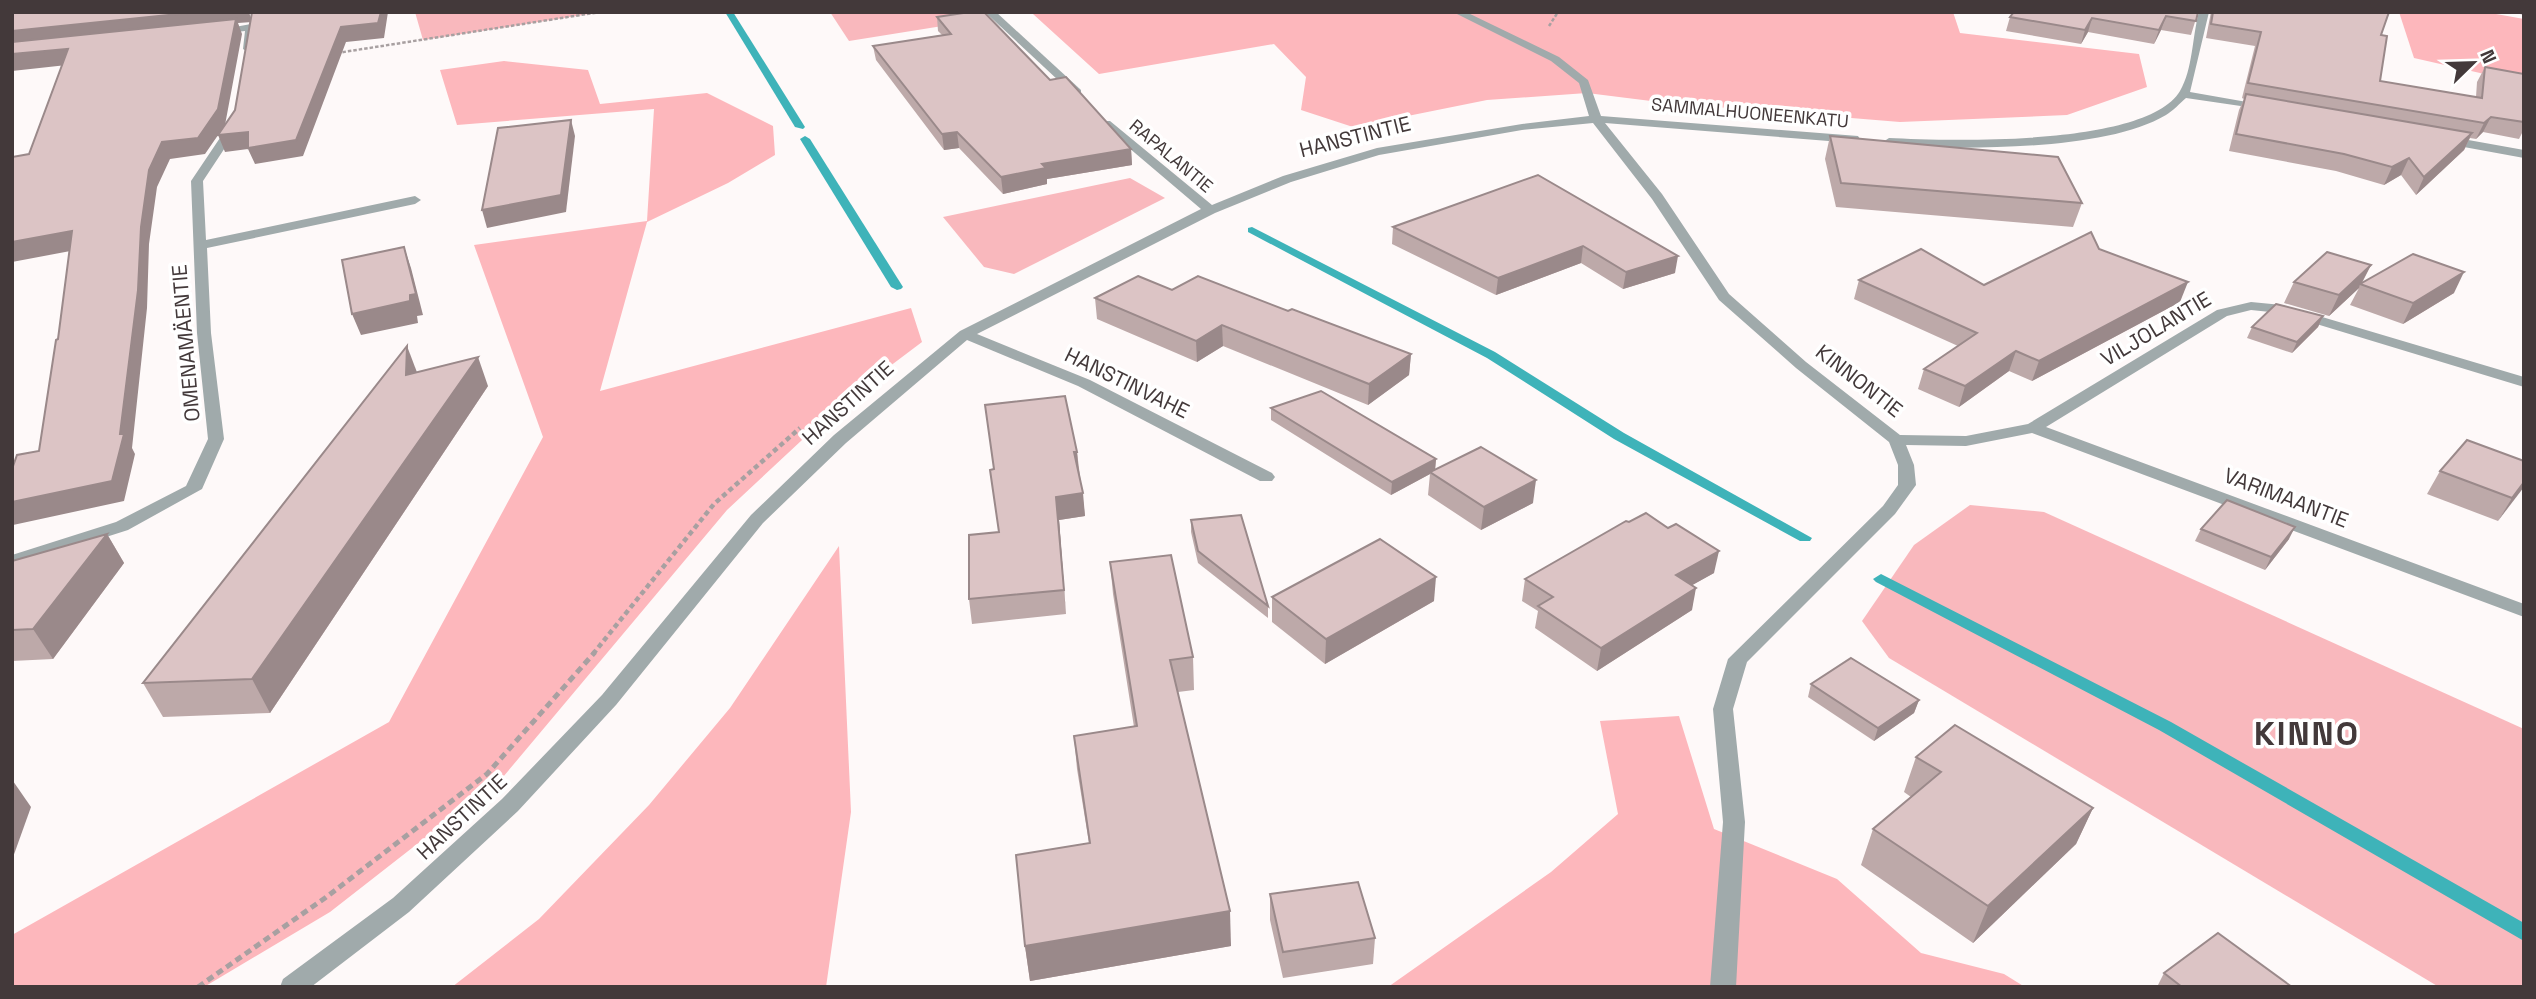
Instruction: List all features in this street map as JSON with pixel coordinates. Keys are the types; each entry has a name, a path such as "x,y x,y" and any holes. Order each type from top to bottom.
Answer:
{"street":[{"path":"246,67 251,27 256,12"},
{"path":"989,12 1089,104"},
{"name":"KINNONTIE","path":"1458,12 1555,59 1584,82 1596,119 1657,197 1724,297 1801,365 1896,440 1906,465 1907,485 1889,510 1738,659 1723,709 1734,821 1723,987"},
{"path":"2199,14 2184,94 2273,109"},
{"path":"200,33 251,27"},
{"name":"SAMMALHUONEENKATU","path":"1596,119 1874,141 1984,145 2060,139 2138,122 2165,112 2184,94"},
{"name":"OMENAMÄENTIE","path":"12,561 122,526 193,489 216,439 204,332 197,181 233,126 236,114"},
{"name":"RAPALANTIE","path":"1098,114 1115,133 1210,210"},
{"name":"HANSTINTIE","path":"292,987 401,905 510,805 609,700 757,519 840,439 965,334 1210,210 1287,178 1377,152 1522,127 1596,119"},
{"path":"2433,138 2524,154"},
{"name":"OMENAMÄENTIE","path":"200,246 415,200"},
{"name":"VILJOLANTIE","path":"1896,440 1965,441 2033,428 2222,313 2247,306 2282,309 2524,382"},
{"name":"HANSTINVAHE","path":"965,334 1084,383 1266,477"},
{"name":"VARIMAANTIE","path":"2033,428 2524,611"}],"path":[{"path":"328,55 600,12"},
{"path":"198,987 325,898 487,774 615,629 714,504 805,423"}],"shaded area":[{"path":"415,12 602,12 423,40"},
{"path":"830,12 979,12 986,19 849,41"},
{"path":"1953,12 1960,33 2139,54 2147,87 2067,115 1900,122 1667,103 1587,93 1487,100 1353,127 1301,110 1306,77 1274,44 1099,74 1033,14"},
{"path":"2399,12 2485,12 2524,19 2524,83 2414,58"},
{"path":"504,61 588,70 600,104 707,93 773,126 775,155 728,183 647,222 600,391 911,308 922,342 845,400 727,510 503,777 330,912 204,987 12,987 12,935 389,722 543,437 474,245 647,221 654,109 457,125 440,70"},
{"path":"1130,178 1165,198 1014,274 984,267 943,217"},
{"path":"1970,505 2044,512 2524,729 2524,987 2439,987 1889,658 1862,621 1914,545"},
{"path":"839,546 851,812 826,987 452,987 539,919 649,805 730,708"},
{"path":"1679,716 1714,829 1837,879 1921,953 2004,974 2025,987 1388,987 1551,872 1618,814 1600,721"}],"building":[{"path":"12,12 198,12 12,31"},
{"path":"252,12 381,12 378,23 341,27 296,140 248,148 248,132 218,135 235,110"},
{"path":"984,12 1050,80 1066,77 1131,149 1042,164 1046,168 1001,177 957,132 942,134 873,46 951,34 937,17"},
{"path":"2014,12 2198,12 2196,21 2166,16 2159,30 2092,18 2085,30 2010,17"},
{"path":"2213,12 2389,12 2381,35 2387,36 2380,81 2482,98 2485,67 2524,74 2524,122 2491,117 2484,123 2248,83 2261,32 2211,24"},
{"path":"236,19 218,109 198,138 162,142 149,170 141,227 138,290 120,434 124,434 112,481 12,502 12,469 17,455 39,451 58,339 72,231 12,242 12,157 29,154 68,49 12,54 12,42"},
{"path":"2246,94 2472,133 2424,177 2409,158 2392,167 2344,154 2236,134"},
{"path":"571,120 561,195 482,210 498,128"},
{"path":"1830,136 2058,157 2082,203 1841,183"},
{"path":"1538,175 1678,256 1626,272 1583,246 1498,278 1393,227"},
{"path":"2091,232 2099,249 2188,282 2039,361 2016,351 1965,386 1924,369 1977,333 1859,280 1921,249 1984,285"},
{"path":"404,247 416,294 410,295 410,301 352,314 342,260"},
{"path":"2327,252 2371,265 2339,295 2294,282"},
{"path":"2413,254 2464,272 2413,303 2360,284"},
{"path":"1138,276 1172,290 1198,276 1411,354 1369,384 1222,325 1196,341 1095,298"},
{"path":"2276,304 2323,316 2297,342 2252,327"},
{"path":"407,346 406,375 478,357 252,679 143,683"},
{"path":"1321,391 1436,459 1392,482 1271,408"},
{"path":"1065,396 1083,493 1056,497 1064,590 969,599 969,535 999,532 990,470 994,469 985,405"},
{"path":"2467,440 2524,461 2524,482 2512,498 2440,471"},
{"path":"1481,447 1536,480 1484,507 1430,472"},
{"path":"2227,500 2295,527 2271,557 2201,529"},
{"path":"1646,513 1668,528 1676,524 1719,551 1676,575 1696,588 1601,648 1538,606 1553,597 1525,579 1626,521"},
{"path":"1241,515 1268,606 1198,551 1191,520"},
{"path":"107,534 33,629 12,630 12,561"},
{"path":"1380,539 1436,577 1326,639 1272,597"},
{"path":"1171,555 1193,657 1170,660 1230,911 1025,946 1016,855 1090,843 1074,736 1137,726 1110,562"},
{"path":"1851,658 1919,700 1878,728 1811,684"},
{"path":"1955,725 2093,808 1988,906 1873,829 1941,772 1916,757"},
{"path":"1358,882 1375,938 1283,952 1270,894"},
{"path":"2218,933 2292,987 2182,987 2164,973"}],"waterway":[{"path":"729,12 800,127"},
{"path":"805,139 897,287"},
{"path":"1252,230 1491,355 1619,436 1805,538"},
{"path":"1881,579 2165,726 2524,933"}],"district":[{"name":"KINNO","path":"2307,733"}]}
